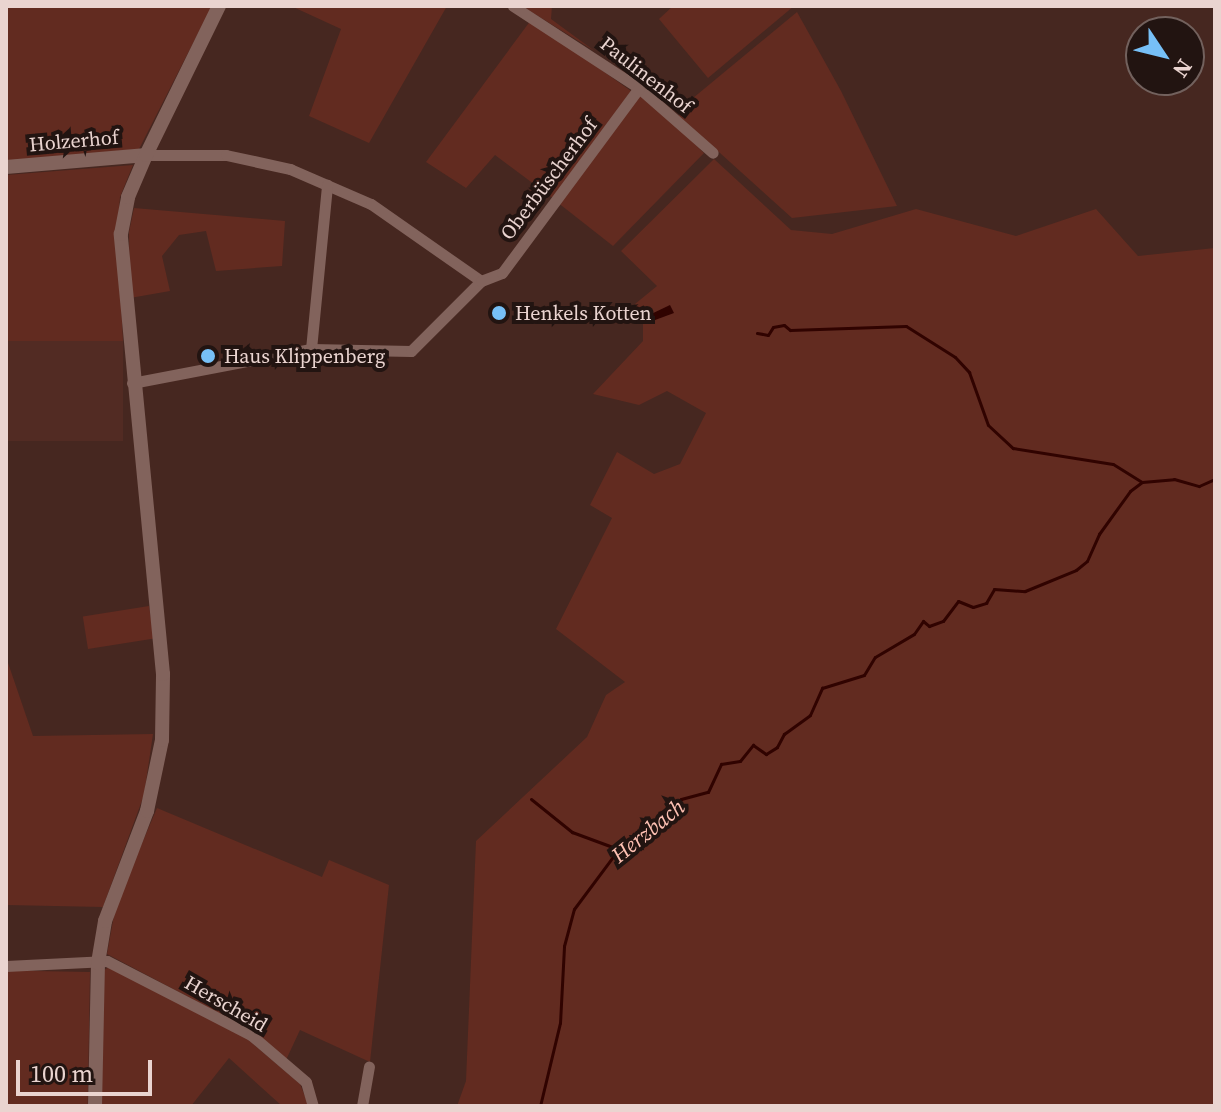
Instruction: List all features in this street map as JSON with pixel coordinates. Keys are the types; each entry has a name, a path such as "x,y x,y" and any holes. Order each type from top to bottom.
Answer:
{"street":[{"path":"95,1106 98,963 110,901 147,811 162,740 163,674 132,383 121,234 128,197 146,155 219,6"},
{"name":"Paulinenhof","path":"513,6 639,88 713,153"},
{"name":"Oberbüscherhof","path":"132,383 311,349 411,351 481,281 502,273 639,88"},
{"path":"146,155 226,155 290,169 382,211 481,281"},
{"name":"Holzerhof","path":"6,167 146,155"},
{"path":"311,349 327,185"},
{"name":"Herscheid","path":"98,963 107,961 251,1035 306,1082 313,1106"},
{"path":"6,966 98,963"},
{"path":"362,1106 369,1067"}],"shaded area":[{"path":"6,6 212,6 139,149 6,161"},
{"path":"291,6 447,6 369,143 309,116 341,29"},
{"path":"522,6 552,6 551,19 596,52"},
{"path":"673,6 794,6 708,78 659,19"},
{"path":"797,12 841,91 897,206 792,218 679,116 681,108"},
{"path":"531,20 631,91 554,199 495,155 466,188 426,162"},
{"path":"639,90 704,153 613,246 557,202"},
{"path":"714,159 791,230 832,234 916,209 1016,236 1096,209 1138,256 1215,248 1215,1106 457,1106 466,1081 476,841 587,737 606,695 625,682 556,629 612,518 590,505 617,452 654,474 680,464 706,413 667,391 639,405 593,394 643,341 643,322 635,304 657,286 621,251"},
{"path":"133,165 120,197 117,231 123,341 6,341 6,175"},
{"path":"134,208 285,221 282,266 216,271 206,231 179,235 162,256 170,291 130,298 129,232"},
{"path":"670,305 674,313 647,323 647,316"},
{"path":"6,341 123,341 123,441 6,441"},
{"path":"149,606 154,639 88,649 83,616"},
{"path":"6,657 33,736 153,734 144,795 103,907 6,905"},
{"path":"157,808 322,877 329,860 389,885 370,1062 300,1030 286,1060 251,1030 107,954 116,904"},
{"path":"111,966 245,1037 300,1084 309,1106 282,1106 229,1058 191,1106 101,1106 104,970"},
{"path":"6,971 90,972 88,1106 6,1105"}],"waterway":[{"path":"757,333 768,335 773,327 784,325 790,330 906,326 955,357 969,372 988,425 1013,448 1113,464 1142,482"},
{"name":"Herzbach","path":"540,1106 560,1023 564,946 574,909 618,850 681,799 708,792 721,764 740,761 753,745 766,754 777,747 784,734 810,715 822,688 864,675 875,657 914,634 923,621 929,626 943,621 958,601 973,607 986,603 994,589 1025,591 1076,570 1087,561 1099,534 1130,491 1142,482 1174,479 1199,486 1215,479"},
{"path":"531,799 572,832 618,849"},
{"path":"1215,831 1215,837"}],"place":[{"name":"Henkels Kotten","path":"499,313"},
{"name":"Haus Klippenberg","path":"208,356"}]}
